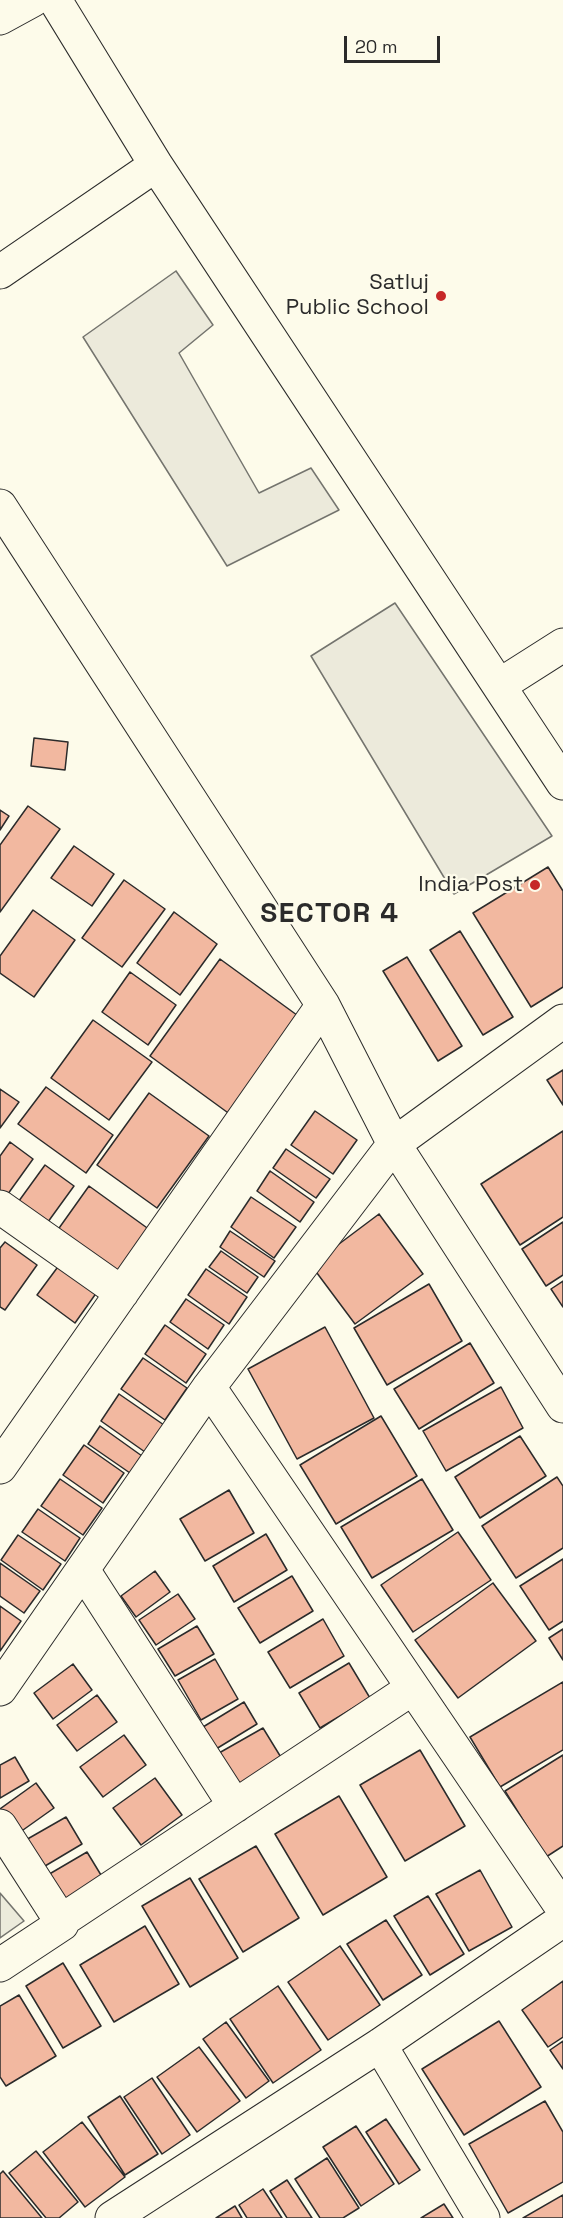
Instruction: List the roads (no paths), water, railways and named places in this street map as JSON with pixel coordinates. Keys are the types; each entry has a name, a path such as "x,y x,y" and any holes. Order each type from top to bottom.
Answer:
{"street":[{"path":"0,18 33,0"},
{"path":"55,0 156,165 563,783"},
{"path":"0,272 156,165"},
{"path":"0,506 323,1005 394,1144 563,1406"},
{"path":"500,685 563,645"},
{"path":"0,1467 323,1005"},
{"path":"0,1689 209,1387 394,1144 563,1021"},
{"path":"0,1207 122,1293"},
{"path":"209,1387 563,1909"},
{"path":"83,1570 235,1806"},
{"path":"0,1965 62,1923 61,1921 413,1688"},
{"path":"0,1826 61,1921"},
{"path":"112,2218 380,2045 563,1920"},
{"path":"380,2045 483,2218"}],"place":[{"name":"Satluj Public School","path":"441,296"},
{"name":"India Post","path":"535,885"}],"district":[{"name":"SECTOR 4","path":"330,914"}]}
